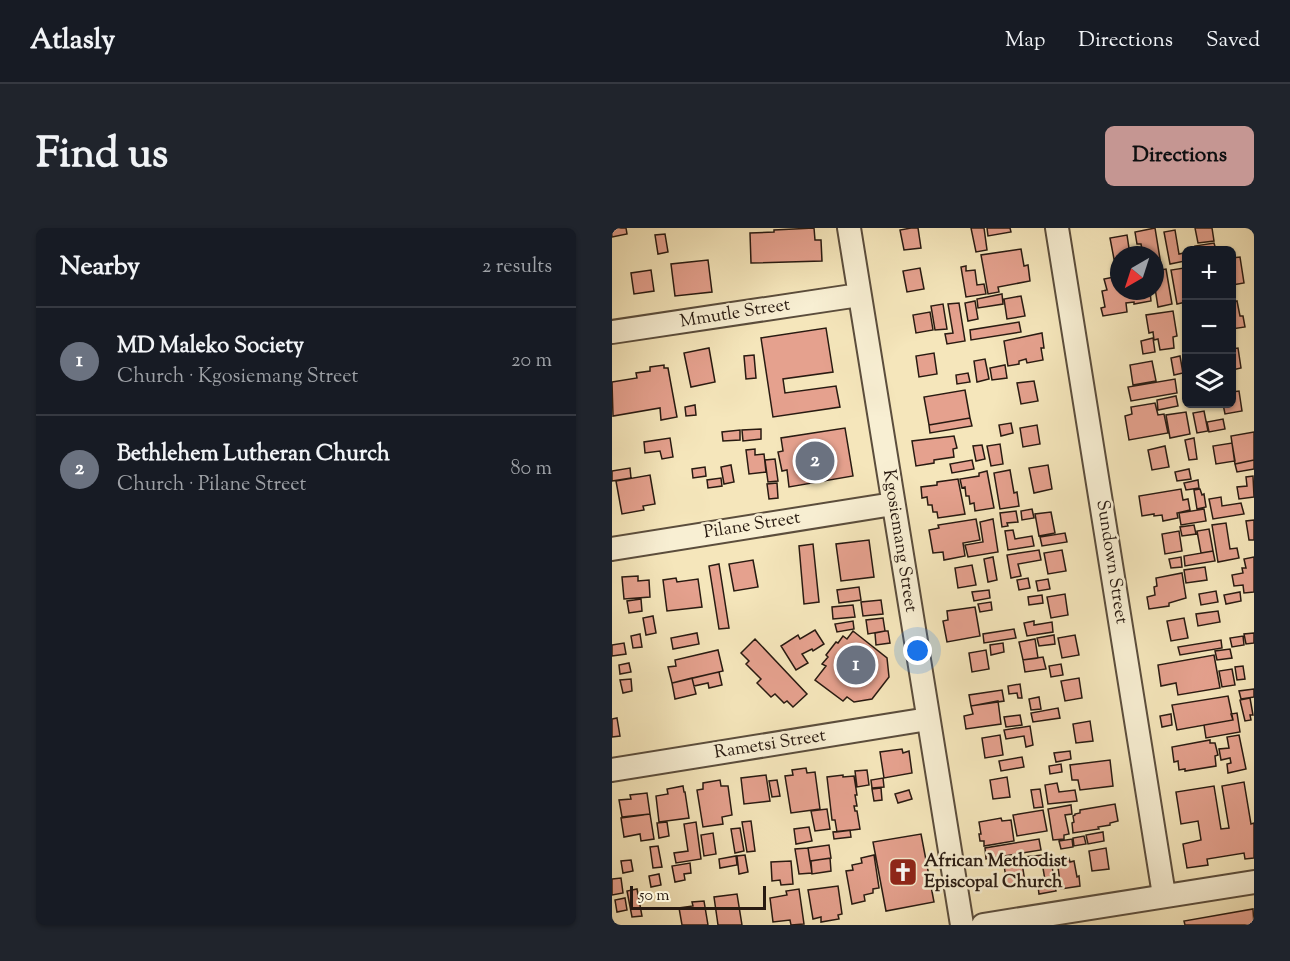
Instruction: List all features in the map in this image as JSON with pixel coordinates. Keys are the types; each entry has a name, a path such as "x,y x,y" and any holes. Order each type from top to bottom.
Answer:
{"street":[{"name":"Kgosiemang Street","path":"849,228 962,925"},
{"name":"Sundown Street","path":"1057,228 1164,895"},
{"name":"Mmutle Street","path":"612,332 859,295"},
{"name":"Pilane Street","path":"612,549 893,504"},
{"name":"Rametsi Street","path":"612,770 928,719"},
{"path":"983,925 1254,882"}],"building":[{"path":"612,228 626,228 627,234 612,237"},
{"path":"814,228 815,240 821,240 822,261 751,263 750,233"},
{"path":"918,228 921,248 904,250 900,230"},
{"path":"971,228 984,228 987,250 976,252"},
{"path":"987,228 1010,228 1011,232 988,236"},
{"path":"1155,228 1158,246 1137,244 1135,232"},
{"path":"1195,228 1212,228 1214,241 1198,243"},
{"path":"1175,230 1182,262 1170,264 1164,232"},
{"path":"665,234 668,252 658,254 655,235"},
{"path":"1127,235 1129,246 1112,246 1110,238"},
{"path":"1214,243 1215,246 1195,246"},
{"path":"1021,249 1024,266 1028,265 1030,281 998,287 999,292 988,294 981,255"},
{"path":"1240,257 1244,283 1236,284 1236,258"},
{"path":"708,260 712,292 675,296 671,264"},
{"path":"966,266 966,271 975,270 977,285 984,284 986,294 966,297 961,267"},
{"path":"920,268 924,289 907,292 903,271"},
{"path":"1182,268 1182,303 1177,304 1171,270"},
{"path":"1164,269 1166,269 1172,304 1158,307 1157,300 1164,300"},
{"path":"651,270 654,291 634,294 631,273"},
{"path":"1110,278 1110,300 1151,301 1126,303 1127,312 1103,316 1101,308 1105,307 1102,291 1107,290 1104,279"},
{"path":"1002,294 1003,304 978,308 977,299"},
{"path":"1021,296 1025,316 1007,319 1004,299"},
{"path":"975,301 978,319 968,321 965,303"},
{"path":"1236,301 1240,316 1243,316 1245,327 1236,328"},
{"path":"959,303 965,341 947,344 945,334 953,333 948,304"},
{"path":"943,304 947,329 935,330 931,306"},
{"path":"1173,311 1177,336 1173,337 1174,348 1160,350 1158,339 1154,340 1153,332 1149,333 1146,315"},
{"path":"930,312 933,330 916,333 913,315"},
{"path":"1019,322 1021,332 971,340 970,330"},
{"path":"826,328 833,372 783,379 785,393 836,386 840,407 773,417 761,338"},
{"path":"1042,333 1043,360 1027,363 1026,359 1019,361 1019,364 1008,366 1004,341"},
{"path":"1153,338 1155,352 1143,354 1141,341"},
{"path":"709,348 715,382 691,387 684,353"},
{"path":"1238,348 1241,368 1236,369 1236,354"},
{"path":"934,353 937,374 919,377 916,356"},
{"path":"754,355 756,378 746,379 744,356"},
{"path":"1180,356 1182,373 1174,375 1171,358"},
{"path":"985,359 989,379 977,382 974,361"},
{"path":"1152,361 1156,381 1133,385 1130,365"},
{"path":"664,365 664,368 668,368 677,417 661,420 660,408 613,416 612,382 637,378 636,373 650,371 650,367"},
{"path":"1005,365 1007,378 992,380 990,368"},
{"path":"968,373 970,382 957,384 956,375"},
{"path":"1175,379 1177,393 1131,401 1128,387"},
{"path":"1034,381 1038,401 1021,404 1017,383"},
{"path":"965,390 970,418 929,425 924,397"},
{"path":"1236,391 1239,391 1242,411 1225,414 1224,408 1236,408"},
{"path":"1176,396 1178,406 1158,410 1157,400"},
{"path":"1155,403 1158,415 1164,414 1168,433 1129,440 1125,416 1132,414 1131,407"},
{"path":"695,405 696,415 686,416 685,407"},
{"path":"1204,411 1208,431 1197,433 1193,413"},
{"path":"1186,412 1190,434 1170,438 1166,415"},
{"path":"970,418 972,426 930,433 929,425"},
{"path":"1223,419 1225,429 1209,432 1207,422"},
{"path":"1011,423 1013,433 1001,436 999,425"},
{"path":"1037,425 1040,444 1023,447 1020,428"},
{"path":"845,428 853,476 789,487 787,470 782,471 778,452 783,451 781,438"},
{"path":"761,429 761,439 743,441 742,430"},
{"path":"740,430 740,440 723,441 722,432"},
{"path":"1254,432 1254,460 1235,464 1231,436"},
{"path":"954,436 957,448 953,449 954,457 916,466 912,441"},
{"path":"670,438 673,457 662,459 660,451 645,453 644,442"},
{"path":"1194,438 1197,459 1189,460 1185,440"},
{"path":"1232,443 1235,461 1216,464 1213,446"},
{"path":"1000,444 1003,464 991,466 987,446"},
{"path":"982,445 985,459 976,461 973,446"},
{"path":"1165,446 1169,467 1152,470 1148,450"},
{"path":"755,449 755,455 764,454 766,472 749,474 746,450"},
{"path":"775,459 778,481 768,482 765,460"},
{"path":"972,460 974,469 952,473 950,464"},
{"path":"1254,460 1254,469 1237,472 1235,464"},
{"path":"731,465 734,482 724,484 721,467"},
{"path":"1048,465 1052,489 1034,493 1029,468"},
{"path":"705,467 706,476 693,478 692,469"},
{"path":"630,468 631,478 612,481 612,471"},
{"path":"1189,469 1191,479 1177,481 1175,472"},
{"path":"1010,470 1019,506 1000,509 994,473"},
{"path":"987,471 994,508 975,511 974,503 970,504 969,496 966,496 965,487 962,488 960,479 979,476 979,473"},
{"path":"650,475 655,504 643,506 644,510 622,514 616,481"},
{"path":"1253,476 1254,497 1239,499 1237,487 1247,486 1246,477"},
{"path":"721,478 722,486 708,488 707,480"},
{"path":"958,479 965,514 938,518 937,512 933,512 932,505 928,505 927,497 922,498 921,487"},
{"path":"1198,480 1199,488 1186,490 1184,483"},
{"path":"777,483 778,498 769,499 767,484"},
{"path":"1181,489 1183,500 1188,499 1190,510 1177,513 1178,518 1163,521 1162,515 1142,516 1139,496"},
{"path":"1200,489 1202,495 1204,494 1206,507 1197,509 1194,490"},
{"path":"1221,497 1222,506 1241,503 1244,514 1213,519 1209,499"},
{"path":"1032,509 1034,518 1022,520 1021,511"},
{"path":"1204,509 1206,521 1181,525 1179,513"},
{"path":"1016,511 1018,522 1007,523 1008,526 1002,527 1000,513"},
{"path":"1051,512 1055,533 1039,536 1035,514"},
{"path":"976,519 980,540 963,543 965,556 944,560 943,552 933,553 929,530 939,528 938,525"},
{"path":"993,519 998,552 968,557 965,545 983,542 980,522"},
{"path":"1254,520 1254,540 1249,540 1246,521"},
{"path":"1226,523 1230,549 1237,548 1239,558 1218,562 1212,525"},
{"path":"1194,525 1196,534 1182,536 1180,527"},
{"path":"1209,529 1213,551 1201,553 1197,531"},
{"path":"1013,530 1015,539 1032,536 1034,546 1008,550 1005,531"},
{"path":"1179,531 1182,551 1165,554 1162,534"},
{"path":"1065,533 1067,542 1042,546 1040,537"},
{"path":"869,540 874,577 841,581 836,544"},
{"path":"813,544 819,602 804,604 799,546"},
{"path":"1039,550 1041,560 1018,564 1021,576 1011,578 1007,555"},
{"path":"1062,550 1066,571 1048,574 1044,553"},
{"path":"1213,551 1215,561 1185,566 1184,556"},
{"path":"993,557 997,580 988,582 984,559"},
{"path":"1181,557 1182,567 1171,568 1169,559"},
{"path":"1254,557 1254,592 1244,593 1243,585 1234,586 1232,575 1243,573 1242,568 1246,568 1244,559"},
{"path":"753,560 758,587 734,591 729,564"},
{"path":"719,564 729,628 719,629 709,566"},
{"path":"972,565 976,585 958,588 955,568"},
{"path":"1205,567 1207,580 1186,583 1184,570"},
{"path":"1182,573 1186,598 1169,603 1169,606 1149,609 1147,597 1155,595 1156,578"},
{"path":"638,576 638,581 649,580 650,597 624,599 622,577"},
{"path":"676,578 677,582 698,579 702,607 667,611 663,580"},
{"path":"1028,578 1030,588 1019,590 1017,580"},
{"path":"1048,579 1050,589 1038,591 1036,581"},
{"path":"859,587 861,600 839,603 837,590"},
{"path":"989,590 990,598 974,601 972,592"},
{"path":"1216,591 1218,602 1201,605 1199,594"},
{"path":"1240,592 1241,601 1226,604 1224,595"},
{"path":"1065,594 1068,615 1051,618 1047,597"},
{"path":"1042,595 1043,603 1029,605 1028,597"},
{"path":"641,599 642,611 629,613 627,601"},
{"path":"881,600 883,614 863,616 861,602"},
{"path":"991,602 992,610 980,612 978,604"},
{"path":"853,605 855,617 833,619 832,607"},
{"path":"975,607 980,636 947,642 943,621 948,620 947,611"},
{"path":"1218,611 1220,622 1198,626 1196,614"},
{"path":"653,616 656,633 646,635 643,618"},
{"path":"883,618 885,631 868,634 866,620"},
{"path":"1184,618 1188,638 1171,641 1167,621"},
{"path":"853,621 854,629 837,632 835,624"},
{"path":"1034,621 1034,625 1052,622 1053,632 1027,636 1024,623"},
{"path":"1014,629 1016,638 984,643 983,634"},
{"path":"815,630 824,644 813,651 812,649 802,654 808,663 796,670 781,646 798,635 800,639"},
{"path":"853,631 887,658 889,677 872,699 854,702 847,697 843,701 815,680 826,666 822,664 836,642 838,643 843,636 847,639"},
{"path":"888,631 890,643 876,645 875,633"},
{"path":"697,633 699,644 673,649 671,638"},
{"path":"1254,633 1254,643 1246,644 1244,634"},
{"path":"640,634 642,647 633,648 631,636"},
{"path":"1054,635 1055,644 1039,646 1037,638"},
{"path":"1075,635 1079,655 1062,658 1058,638"},
{"path":"1243,636 1244,645 1232,647 1230,638"},
{"path":"755,639 807,694 793,707 787,701 784,703 775,694 771,697 757,683 761,679 746,664 749,661 741,653"},
{"path":"1035,639 1038,658 1023,660 1019,642"},
{"path":"1221,640 1222,648 1180,655 1178,647"},
{"path":"624,643 626,654 612,656 612,645"},
{"path":"1003,643 1004,652 991,655 990,645"},
{"path":"1230,649 1232,658 1217,660 1215,651"},
{"path":"718,650 723,671 672,683 668,667 676,666 675,660"},
{"path":"986,650 989,669 972,672 969,653"},
{"path":"1214,655 1220,688 1178,695 1176,683 1161,686 1158,665"},
{"path":"1043,657 1046,669 1025,672 1023,660"},
{"path":"629,663 631,672 620,674 619,665"},
{"path":"1061,664 1063,675 1051,677 1049,666"},
{"path":"1243,666 1245,679 1237,680 1235,667"},
{"path":"1232,669 1235,685 1222,687 1219,671"},
{"path":"719,672 722,685 709,688 708,683 694,686 692,678"},
{"path":"692,678 696,694 675,699 672,683"},
{"path":"1079,678 1082,698 1065,701 1061,681"},
{"path":"631,679 632,691 623,693 620,680"},
{"path":"1020,684 1022,698 1018,698 1017,693 1009,694 1008,686"},
{"path":"1254,689 1254,697 1241,699 1239,691"},
{"path":"1002,690 1004,701 971,706 969,695"},
{"path":"1228,696 1233,720 1177,730 1172,705"},
{"path":"1039,697 1041,709 1031,710 1029,699"},
{"path":"1250,698 1253,715 1250,715 1251,720 1245,721 1240,700"},
{"path":"998,701 1001,724 966,729 964,716 973,714 971,706"},
{"path":"1058,708 1060,718 1033,722 1031,713"},
{"path":"1237,713 1240,732 1206,738 1204,725 1233,720 1231,714"},
{"path":"1171,714 1172,725 1162,727 1160,716"},
{"path":"1020,715 1022,725 1006,727 1004,717"},
{"path":"617,718 620,736 612,737 612,719"},
{"path":"1090,721 1093,741 1076,743 1073,724"},
{"path":"1030,726 1033,745 1026,747 1024,736 1006,739 1004,730"},
{"path":"1000,735 1003,755 985,758 982,738"},
{"path":"1239,735 1246,769 1228,773 1227,764 1231,763 1230,758 1221,760 1219,749 1229,748 1227,737"},
{"path":"1210,740 1210,743 1215,743 1218,755 1215,756 1216,766 1179,770 1178,761 1174,762 1172,747"},
{"path":"902,749 903,753 909,751 912,773 884,778 880,752"},
{"path":"1070,751 1071,759 1056,762 1054,753"},
{"path":"1022,757 1024,767 1001,771 999,761"},
{"path":"1110,760 1113,786 1080,790 1078,780 1072,780 1070,765"},
{"path":"1061,764 1062,772 1050,774 1049,766"},
{"path":"806,768 807,773 815,772 820,809 791,813 785,776 793,775 792,770"},
{"path":"867,770 869,785 857,787 855,771"},
{"path":"766,775 770,801 744,804 741,778"},
{"path":"843,775 843,777 854,776 857,806 854,806 860,829 837,832 835,820 832,820 827,777"},
{"path":"1007,777 1010,797 993,799 990,780"},
{"path":"883,778 884,787 872,788 871,780"},
{"path":"720,780 721,786 728,786 732,815 722,817 723,824 703,827 697,790 703,789 703,783"},
{"path":"777,780 780,796 772,797 769,781"},
{"path":"1244,782 1251,824 1254,823 1254,858 1245,859 1244,853 1207,859 1208,865 1187,868 1183,844 1201,840 1198,821 1181,824 1176,792 1214,786 1221,829 1229,828 1222,786"},
{"path":"1057,783 1059,792 1075,790 1077,801 1048,804 1045,785"},
{"path":"683,786 689,818 659,822 656,796 668,794 667,789"},
{"path":"881,788 882,800 874,801 872,789"},
{"path":"1040,789 1043,807 1034,808 1031,790"},
{"path":"909,790 912,799 898,803 895,794"},
{"path":"647,793 650,814 622,817 619,800 631,799 630,795"},
{"path":"1115,804 1118,821 1098,827 1099,829 1073,833 1073,816 1080,813 1080,810"},
{"path":"1071,805 1072,814 1065,815 1069,834 1064,835 1064,839 1053,840 1048,809"},
{"path":"827,809 830,829 815,831 811,811"},
{"path":"1043,810 1047,831 1017,836 1013,815"},
{"path":"650,814 654,839 641,841 640,834 624,837 621,818"},
{"path":"1001,818 1002,821 1011,820 1014,841 984,846 984,841 980,841 979,822"},
{"path":"751,821 755,851 747,852 742,822"},
{"path":"667,822 669,836 659,838 657,823"},
{"path":"696,822 701,859 676,863 674,853 688,851 684,824"},
{"path":"809,827 812,841 796,844 794,829"},
{"path":"740,828 744,851 735,853 731,829"},
{"path":"850,830 851,837 834,839 833,832"},
{"path":"1103,832 1104,841 1088,844 1086,835"},
{"path":"713,833 716,854 704,856 701,835"},
{"name":"African Methodist Episcopal Church","path":"921,834 934,902 886,911 873,842"},
{"path":"1084,836 1086,844 1074,846 1073,838"},
{"path":"1039,839 1041,850 986,859 985,848"},
{"path":"1072,839 1073,847 1061,849 1059,841"},
{"path":"829,845 831,858 810,861 808,848"},
{"path":"658,846 662,867 653,868 650,847"},
{"path":"808,848 812,873 799,874 795,849"},
{"path":"1106,848 1109,869 1092,871 1089,851"},
{"path":"745,855 748,872 739,874 737,856"},
{"path":"874,855 879,888 873,889 873,893 864,895 865,901 852,904 846,871 853,870 852,865 862,863 861,858"},
{"path":"1042,855 1043,864 1025,866 1024,857"},
{"path":"736,856 737,865 720,868 719,859"},
{"path":"830,858 831,871 812,874 811,861"},
{"path":"1069,858 1070,862 1074,861 1080,886 1061,889 1057,860"},
{"path":"631,860 633,871 623,873 621,861"},
{"path":"791,861 793,884 781,885 780,880 772,881 771,862"},
{"path":"690,863 691,873 684,874 685,880 675,882 672,866"},
{"path":"1022,863 1025,882 1007,885 1004,865"},
{"path":"1052,866 1054,878 1045,880 1043,868"},
{"path":"659,874 661,885 651,887 649,876"},
{"path":"621,878 623,893 612,895 612,879"},
{"path":"1054,883 1056,891 1039,894 1038,886"},
{"path":"838,886 842,914 838,915 839,919 821,922 821,917 813,919 808,890"},
{"path":"637,889 642,916 632,917 627,891"},
{"path":"799,889 804,924 791,925 790,920 773,922 770,898 787,895 786,891"},
{"path":"737,894 742,925 718,925 714,897"},
{"path":"625,898 627,910 617,912 615,900"},
{"path":"704,901 708,925 682,925 679,908 693,906 692,902"},
{"path":"1253,909 1254,925 1185,925 1184,921"}],"place":[{"name":"Bethlehem Lutheran Church","path":"815,461"},
{"name":"MD Maleko Society","path":"856,665"},
{"name":"African Methodist Episcopal Church","path":"903,872"}]}
